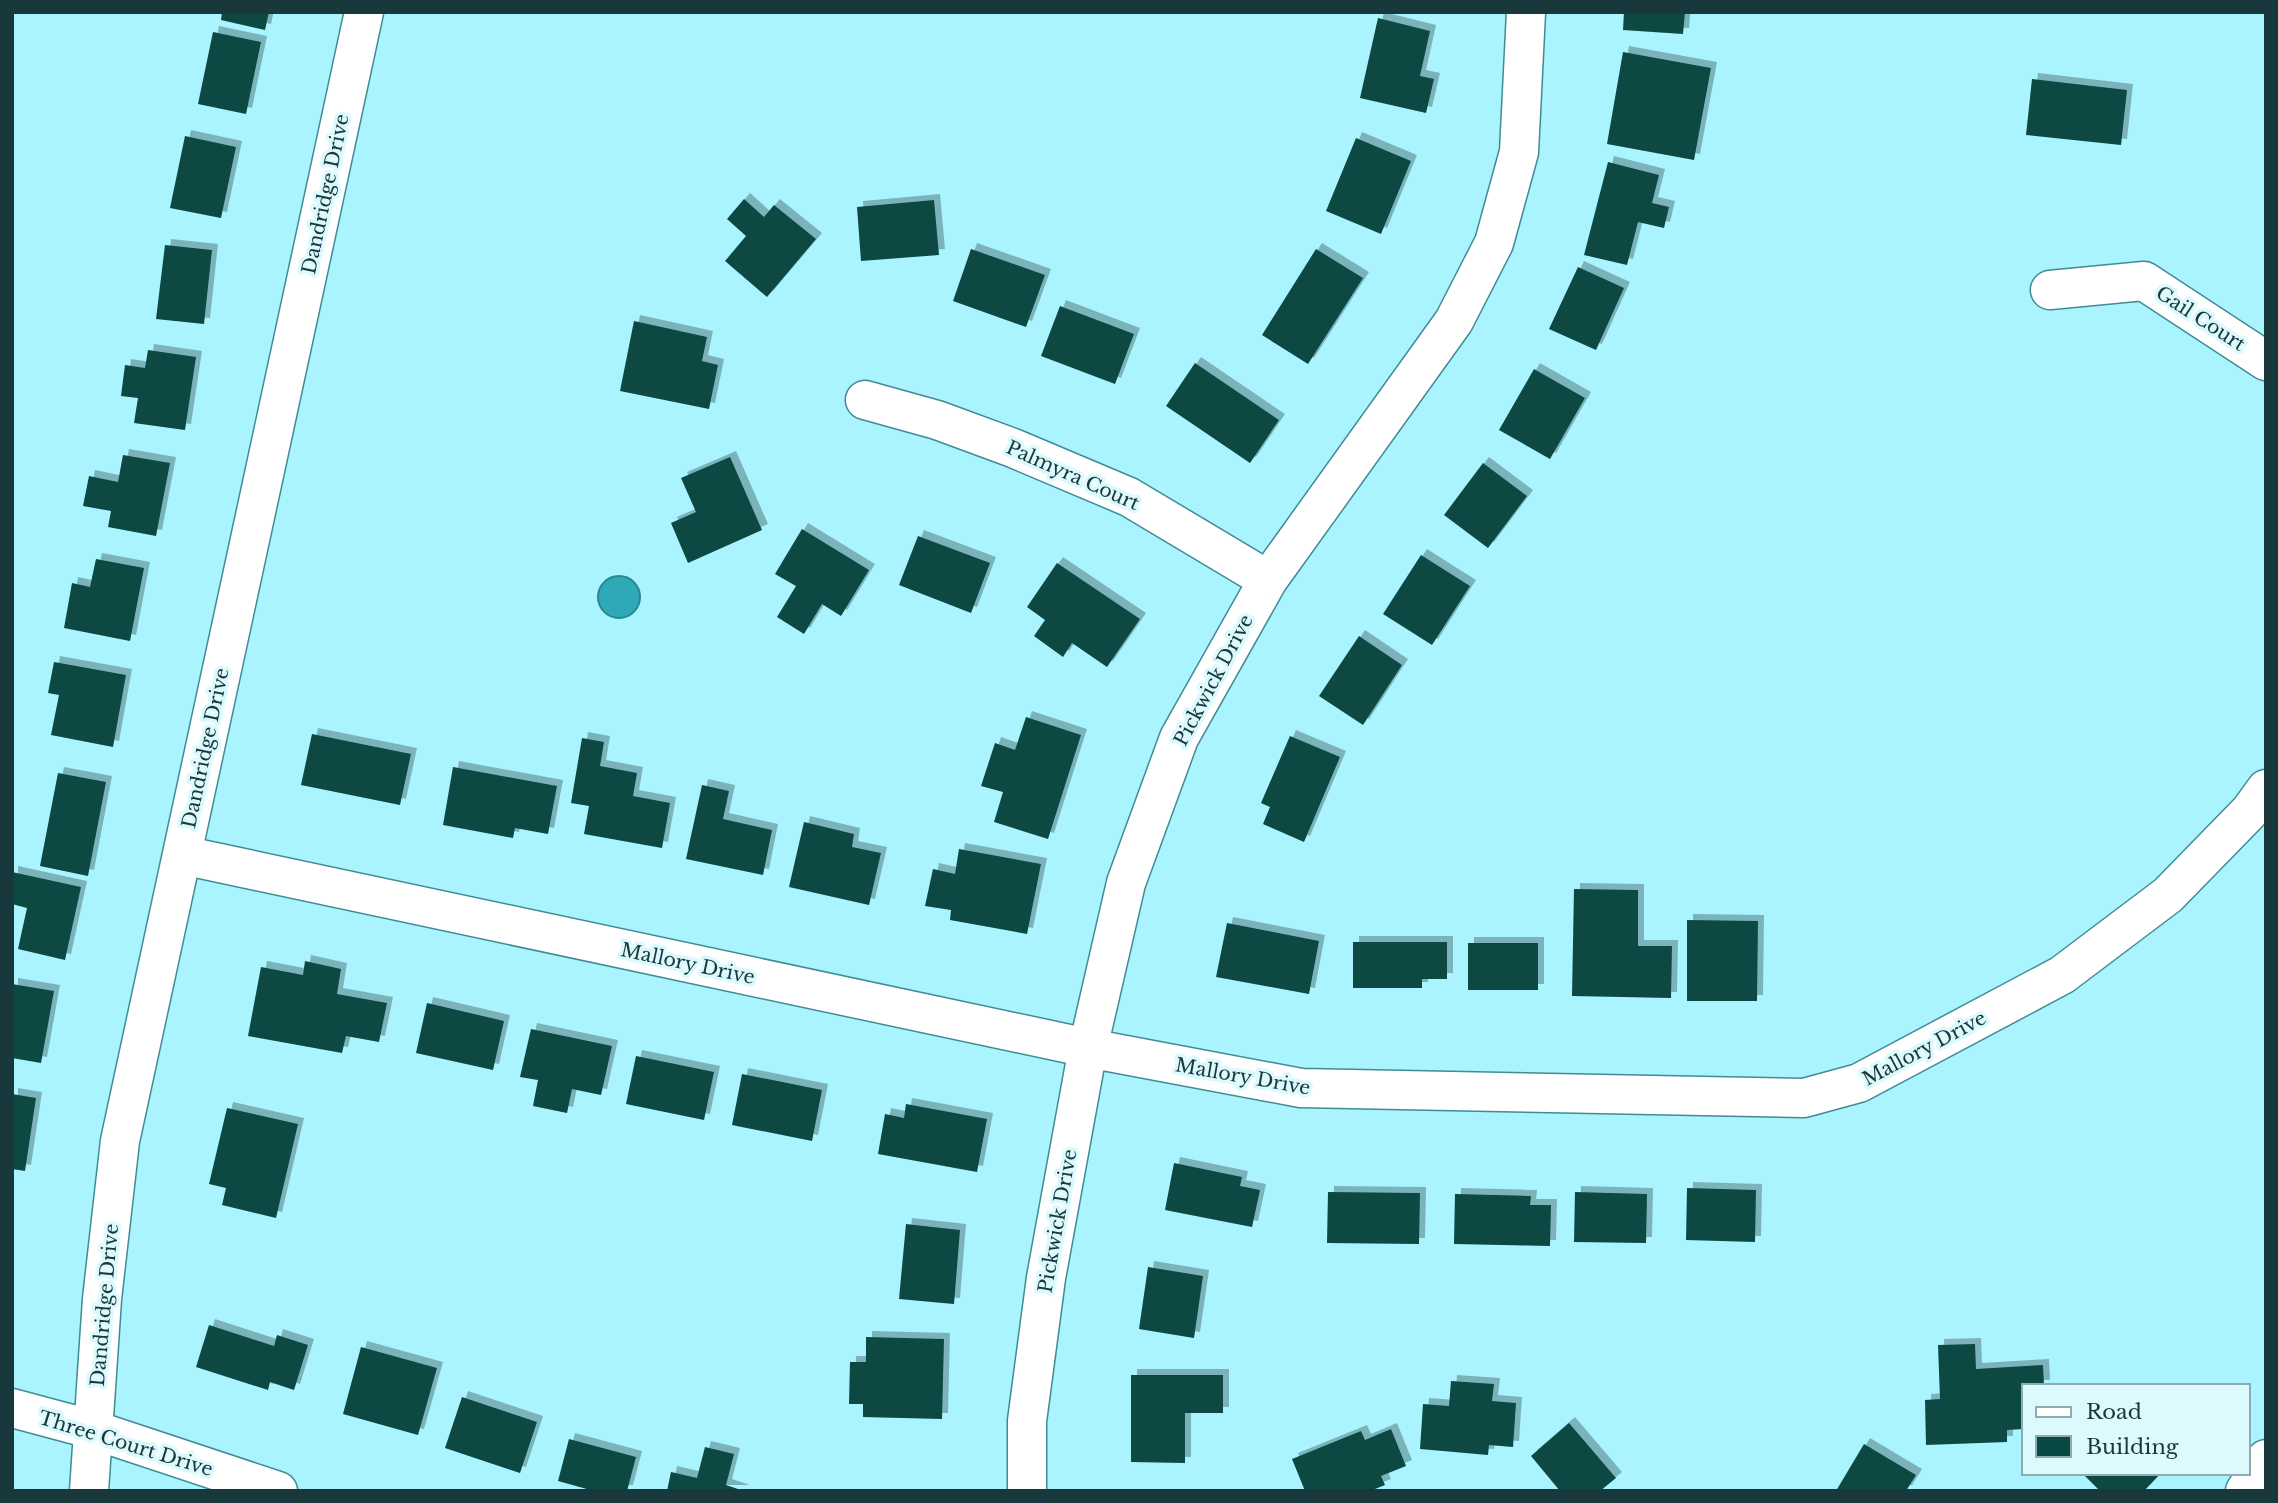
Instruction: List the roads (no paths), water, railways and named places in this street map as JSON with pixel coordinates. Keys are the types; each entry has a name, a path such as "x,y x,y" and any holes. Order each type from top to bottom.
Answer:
{"street":[{"name":"Dandridge Drive","path":"89,1491 102,1299 120,1141 364,12"},
{"name":"Pickwick Drive","path":"1027,1491 1027,1421 1046,1278 1088,1048 1126,883 1179,738 1268,580 1454,321 1494,243 1519,152 1526,12"},
{"name":"Gail Court","path":"2050,290 2144,281 2266,360"},
{"name":"Palmyra Court","path":"864,400 937,420 1129,496 1268,580"},
{"name":"Mallory Drive","path":"181,855 1088,1048 1301,1088 1804,1098 1859,1083 2062,975 2168,895 2250,811 2266,789"},
{"name":"Three Court Drive","path":"12,1408 94,1430 278,1491"},
{"path":"2245,1491 2266,1459"}],"water":[{"path":"619,576 634,582 640,597 634,612 619,618 604,612 598,597 604,582"}]}
